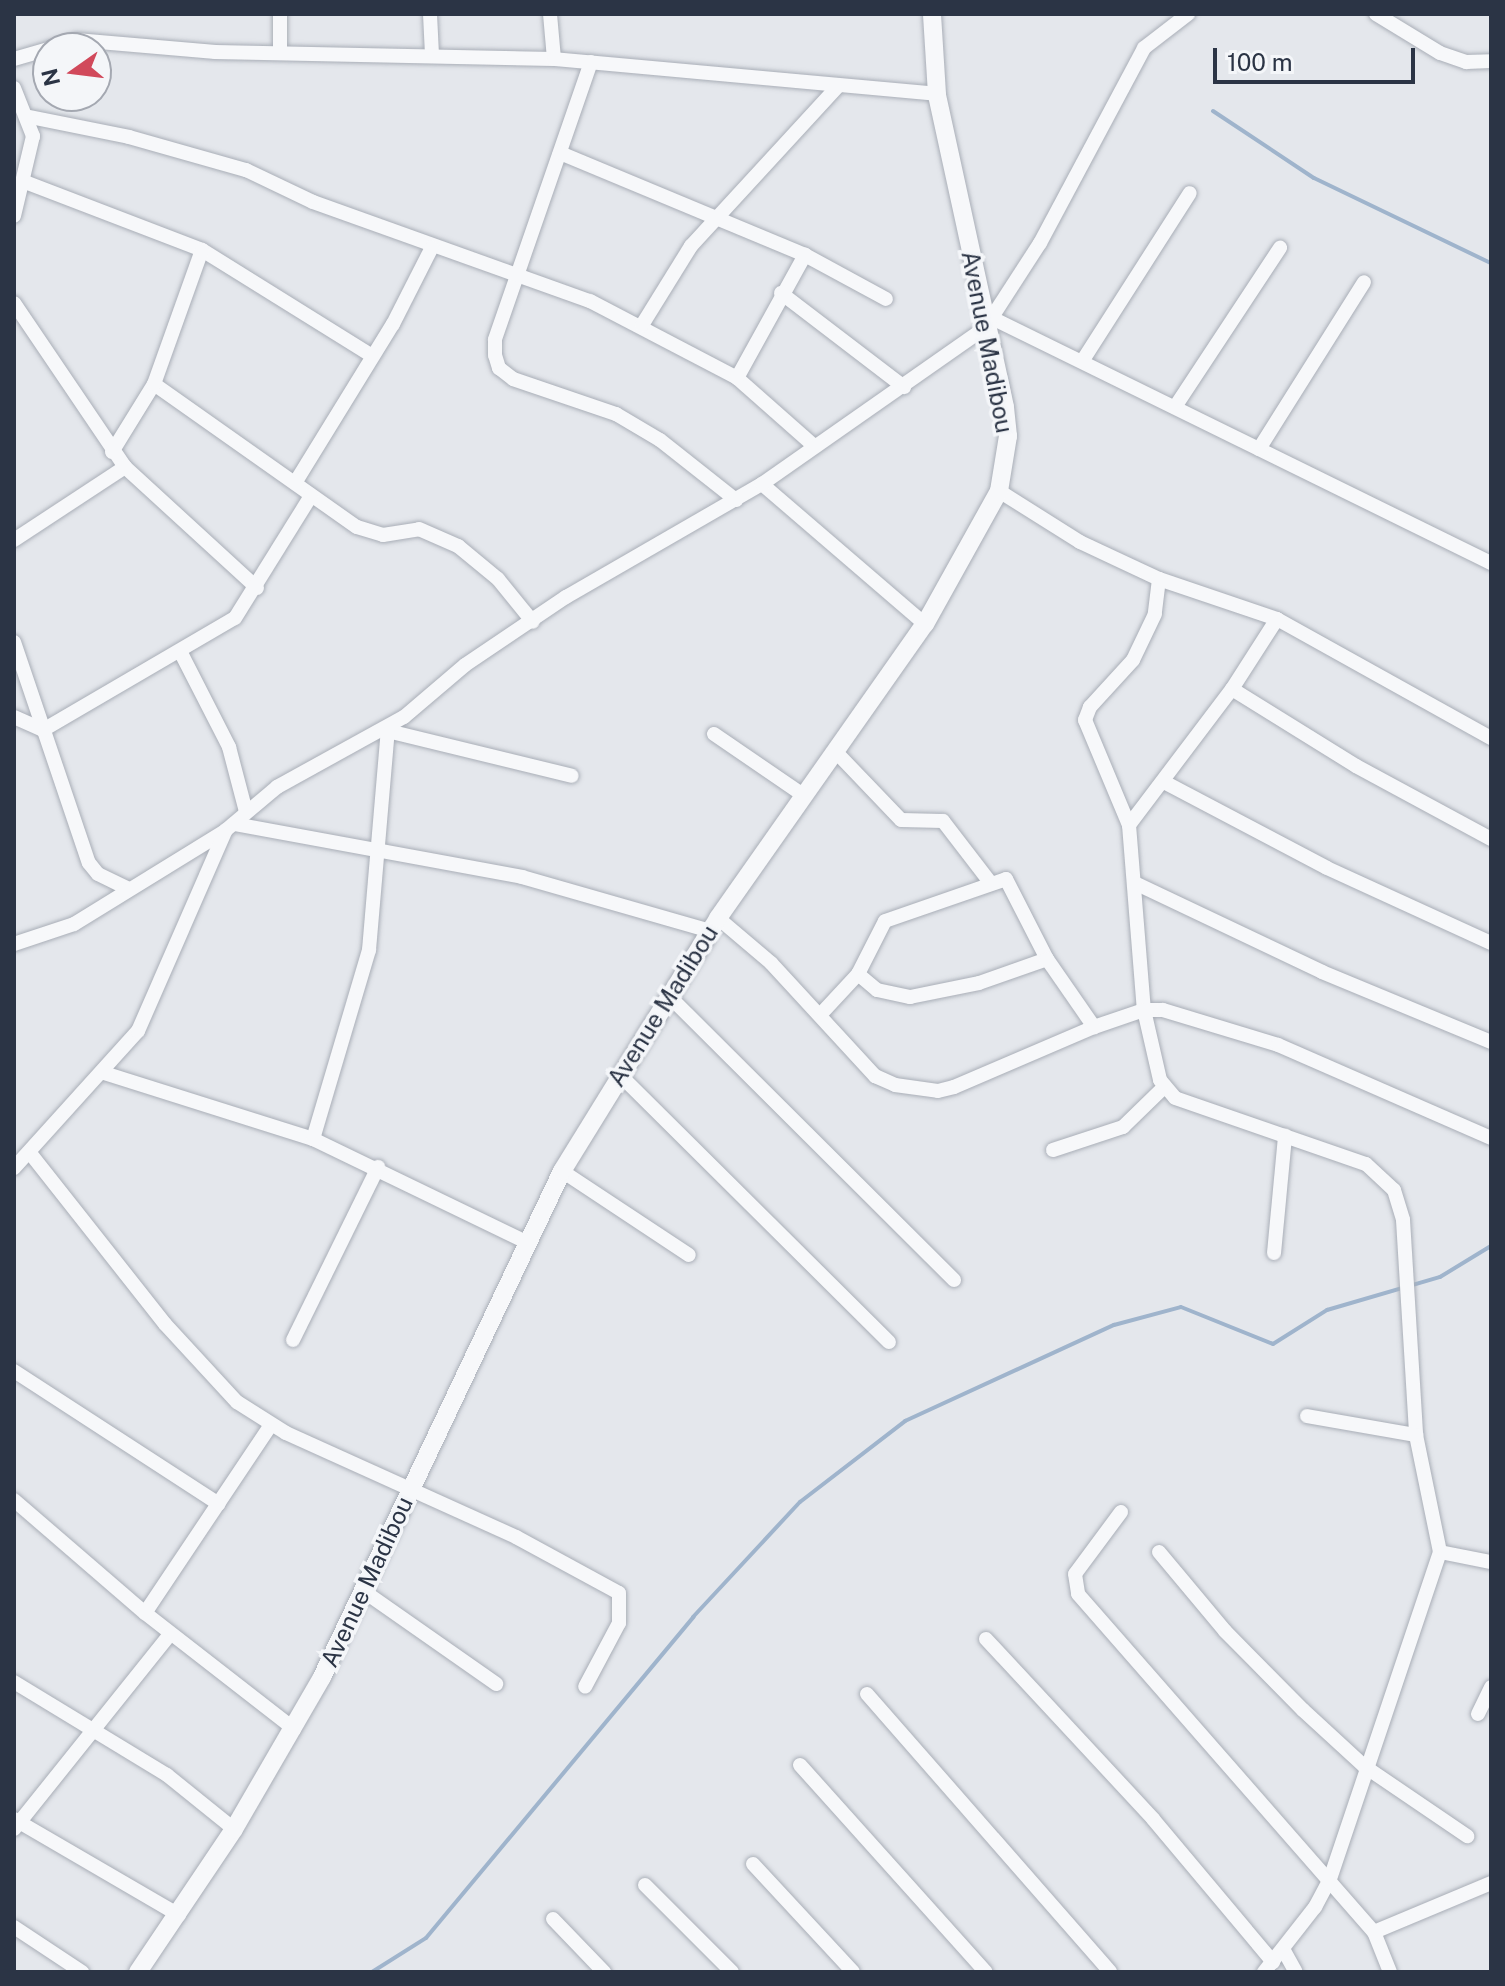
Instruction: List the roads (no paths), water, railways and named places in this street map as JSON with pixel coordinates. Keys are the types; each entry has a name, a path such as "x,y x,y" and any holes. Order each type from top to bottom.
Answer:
{"street":[{"path":"280,14 280,53"},
{"path":"430,14 432,55"},
{"path":"550,14 554,59"},
{"name":"Avenue Madibou","path":"138,1972 179,1915 294,1729 562,1171 714,924 925,624 999,491 1008,436 989,324 937,94 932,14"},
{"path":"14,944 74,924 230,827 306,768 388,729 465,665 592,580 762,484 904,387 989,324 1144,48 1188,14"},
{"path":"1376,14 1440,53 1466,62 1491,61"},
{"path":"112,44 157,49 554,59 937,94"},
{"path":"591,62 495,340 499,368 513,379 616,414 660,440 736,500"},
{"path":"642,325 671,273 838,86"},
{"path":"14,88 30,117 33,136 25,182 14,216"},
{"path":"30,117 129,137 246,170 313,202 516,278 590,301 642,325 737,378 814,446"},
{"path":"560,153 805,255 886,299"},
{"path":"25,182 202,250 372,356"},
{"path":"1083,360 1190,193"},
{"path":"295,483 372,356 432,247"},
{"path":"1175,407 1280,248"},
{"path":"112,452 154,384 202,250"},
{"path":"737,378 781,293 805,255"},
{"path":"1259,449 1364,282"},
{"path":"781,293 904,387"},
{"path":"14,303 112,452 257,588"},
{"path":"989,324 1083,360 1491,563"},
{"path":"14,334 28,326"},
{"path":"154,384 311,496 372,534 436,533 480,563 533,622"},
{"path":"14,540 125,467"},
{"path":"762,484 925,624"},
{"path":"999,491 1080,542 1159,579 1277,619 1491,738"},
{"path":"43,730 181,653 235,618 257,588 311,496"},
{"path":"986,1639 1153,1819 1268,1967 1330,1879 1364,1766 1433,1582 1440,1552 1416,1435 1398,1200 1388,1181 1366,1164 1175,1098 1163,1088 1144,1010 1137,884 1129,825 1085,720 1090,707 1133,660 1155,614 1159,579"},
{"path":"1129,825 1232,689 1277,619"},
{"path":"14,642 89,863 98,874 129,889"},
{"path":"181,653 229,747 246,812"},
{"path":"1232,689 1356,766 1491,839"},
{"path":"14,717 43,730"},
{"path":"388,729 572,776"},
{"path":"313,1139 363,985 379,849 388,729"},
{"path":"714,734 803,795"},
{"path":"836,752 901,820 943,821 989,881"},
{"path":"1164,782 1327,868 1491,943"},
{"path":"230,827 379,849 452,868 573,889 714,924 820,1015 875,1076 916,1090 938,1091 1094,1027 1144,1010 1205,1019 1278,1045 1491,1138"},
{"path":"14,1168 104,1073 152,1007 230,827"},
{"path":"820,1015 858,974 885,921 989,881 1012,883 1047,959 1094,1027"},
{"path":"1137,884 1322,972 1491,1042"},
{"path":"858,974 877,990 910,997 979,983 1047,959"},
{"path":"670,997 954,1280"},
{"path":"104,1073 313,1139 378,1167 528,1243"},
{"path":"620,1075 889,1342"},
{"path":"1053,1150 1123,1127 1163,1088"},
{"path":"1274,1253 1285,1136"},
{"path":"30,1153 208,1374 271,1425 570,1564 619,1593 619,1623 585,1687"},
{"path":"293,1340 378,1167"},
{"path":"562,1171 689,1255"},
{"path":"14,1371 219,1504"},
{"path":"1307,1416 1416,1435"},
{"path":"145,1613 271,1425"},
{"path":"14,1500 170,1634 294,1729"},
{"path":"1121,1512 1075,1574 1078,1594 1260,1807 1330,1879 1374,1932 1390,1972"},
{"path":"1159,1552 1225,1631 1364,1766 1467,1836"},
{"path":"1440,1552 1491,1562"},
{"path":"362,1590 496,1684"},
{"path":"170,1634 15,1824 179,1915"},
{"path":"14,1682 167,1775 234,1829"},
{"path":"1478,1714 1491,1687"},
{"path":"867,1694 1110,1972"},
{"path":"800,1765 986,1972"},
{"path":"753,1864 853,1972"},
{"path":"1374,1932 1491,1883"},
{"path":"645,1885 732,1972"},
{"path":"553,1919 604,1972"},
{"path":"14,1927 82,1972"},
{"path":"1283,1949 1296,1972"}],"waterway":[{"path":"1213,111 1314,178 1491,263"},
{"path":"372,1972 426,1938 693,1617 800,1502 905,1421 1114,1325 1181,1307 1273,1344 1327,1310 1440,1277 1491,1246"}]}
